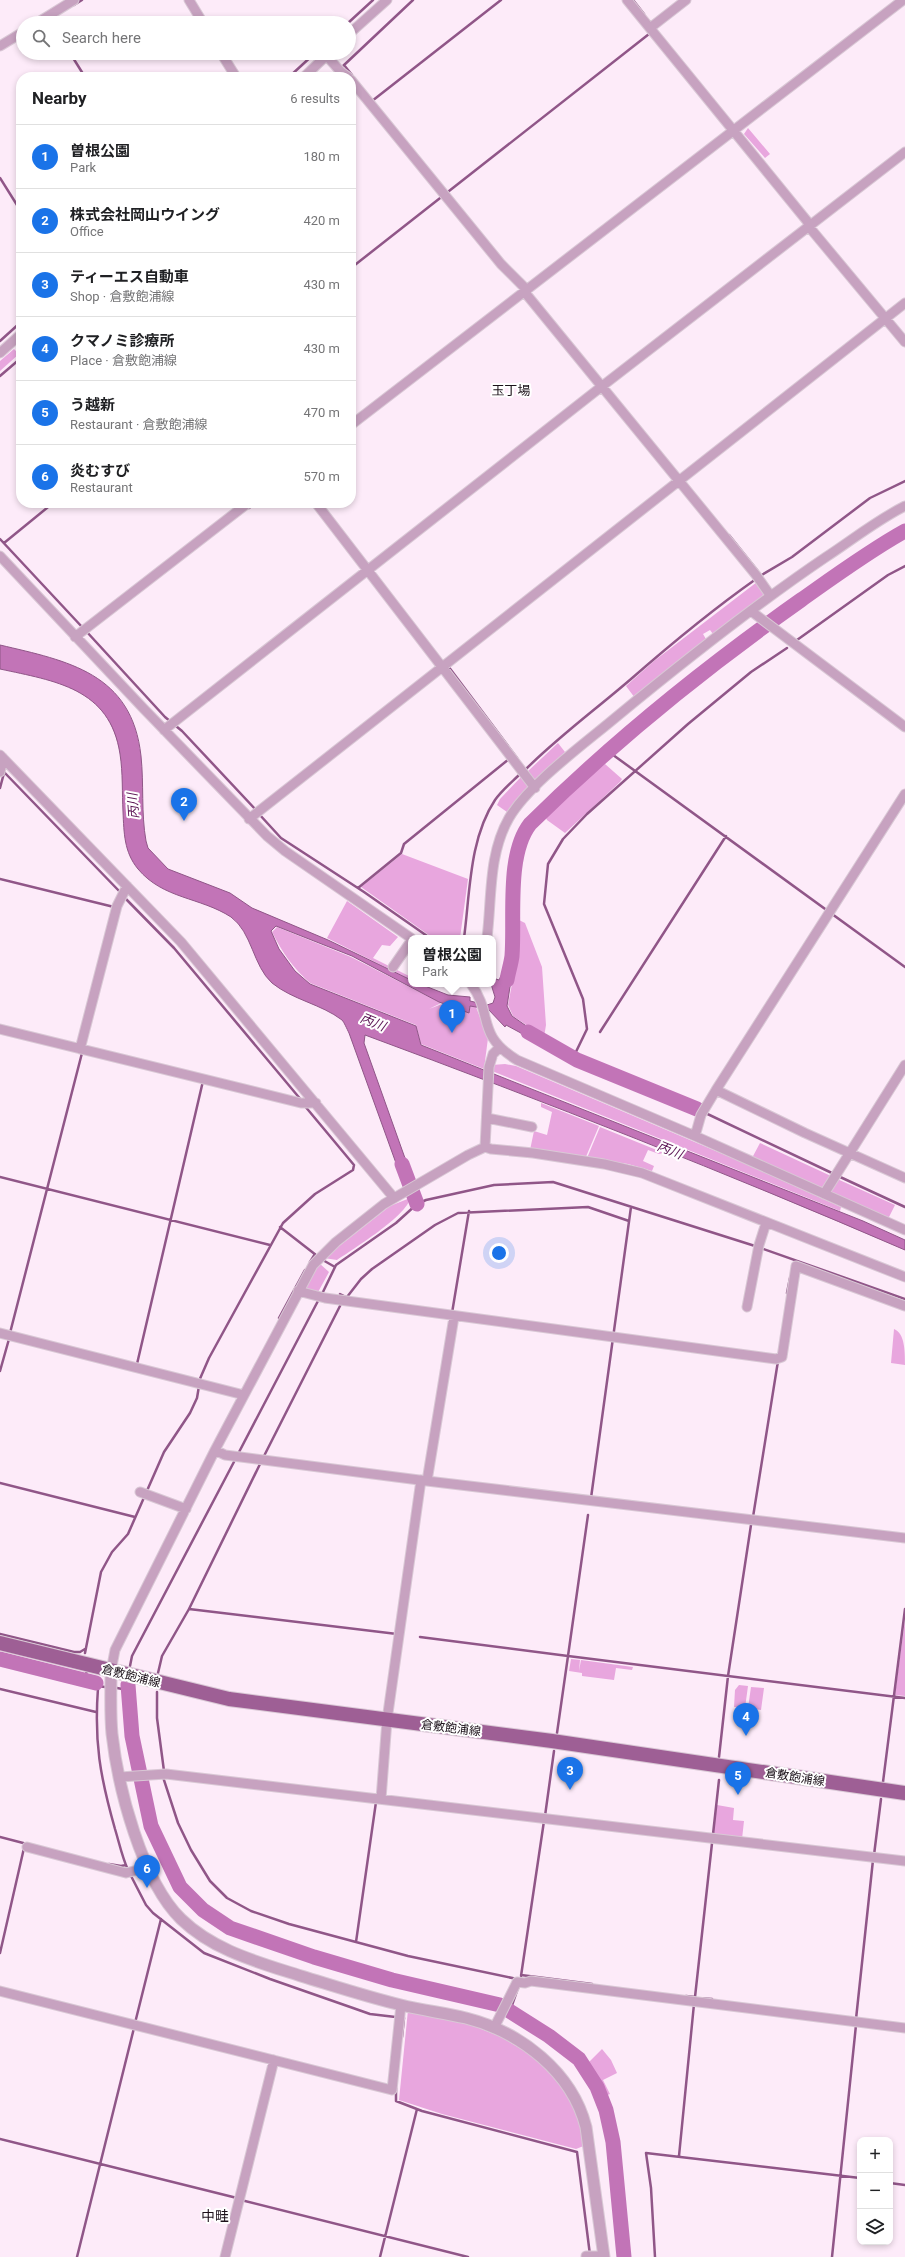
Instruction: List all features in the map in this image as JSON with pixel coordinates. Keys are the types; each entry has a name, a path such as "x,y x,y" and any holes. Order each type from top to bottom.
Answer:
{"main road":[{"name":"倉敷飽浦線","path":"0,1643 229,1699 552,1741 905,1794"}],"street":[{"path":"48,16 74,0"},
{"path":"189,0 199,16"},
{"path":"356,28 387,0"},
{"path":"627,0 735,131 811,227 887,317 905,342"},
{"path":"650,28 686,0"},
{"path":"356,421 735,131 903,0"},
{"path":"0,46 16,36"},
{"path":"225,60 233,72"},
{"path":"309,72 322,60"},
{"path":"333,60 342,72"},
{"path":"356,86 501,264 524,287 603,387 681,479 770,595"},
{"path":"170,726 370,571 603,387 811,227 905,152"},
{"path":"255,814 444,667 905,303"},
{"path":"0,353 16,339"},
{"path":"487,935 491,874 500,839 509,817 535,788 629,705 704,644 770,595 905,506"},
{"path":"81,632 242,508"},
{"path":"320,508 444,667 535,788"},
{"path":"0,556 81,632 255,814 282,849 408,938"},
{"path":"750,611 905,727"},
{"path":"1,762 124,892 180,942 394,1198"},
{"path":"695,1136 703,1113 828,911 905,794"},
{"path":"81,1046 116,908 124,892"},
{"path":"393,967 408,944"},
{"path":"475,987 489,1032 499,1048 525,1064 695,1136 905,1230"},
{"path":"0,1029 81,1046 303,1104 316,1103"},
{"path":"485,1147 489,1067 493,1054 499,1048"},
{"path":"824,1194 835,1175 851,1154 905,1065"},
{"path":"718,1091 905,1178"},
{"path":"487,1118 532,1126"},
{"path":"597,2256 586,2127 582,2108 567,2082 546,2060 494,2028 468,2018 400,2013 351,1992 259,1962 216,1945 180,1918 169,1905 149,1867 131,1822 120,1777 112,1735 112,1671 115,1650 215,1450 298,1291 319,1258 394,1198 468,1155 485,1147 491,1149 533,1153 632,1170 715,1201 766,1223 905,1277"},
{"path":"747,1308 758,1248 766,1223"},
{"path":"298,1291 320,1297 454,1317 612,1338 743,1353 778,1359 782,1357 796,1266 905,1306"},
{"path":"379,1799 387,1720 425,1480 454,1317"},
{"path":"0,1333 244,1395"},
{"path":"215,1450 225,1455 905,1538"},
{"path":"143,1493 186,1509"},
{"path":"120,1777 166,1774 905,1861"},
{"path":"27,1847 129,1872 149,1867"},
{"path":"494,2028 520,1983 531,1981 905,2028"},
{"path":"0,1991 392,2090 400,2013"},
{"path":"226,2257 274,2060"}],"shaded area":[{"path":"748,128 770,154 765,158 744,134"},
{"path":"14,349 16,351 16,357 0,371 0,361"},
{"path":"757,582 764,592 762,597 713,634 710,630 703,634 706,639 635,698 626,686 654,661"},
{"path":"558,743 565,752 534,781 527,772"},
{"path":"605,764 622,779 620,782 565,833 547,820 546,818 582,783"},
{"path":"521,777 529,786 507,812 497,805 500,799"},
{"path":"402,854 468,879 460,935 429,935 361,887"},
{"path":"347,901 398,937 390,946 382,945 373,958 408,976 408,978 327,938"},
{"path":"517,919 525,923 542,967 546,1025 544,1037 513,1016 508,1005 515,968"},
{"path":"277,927 351,957 441,1003 429,1009 442,1004 469,1013 470,1006 476,1007 488,1038 484,1069 421,1044 416,1025 310,983 293,966 272,932"},
{"path":"505,1064 516,1066 744,1163 841,1207 840,1211 492,1071 492,1065"},
{"path":"541,1103 599,1126 585,1159 530,1150 534,1131 547,1135 552,1112 541,1107"},
{"path":"600,1127 664,1153 659,1154 648,1150 643,1161 654,1166 652,1171 628,1164 587,1158"},
{"path":"760,1143 831,1176 821,1189 752,1158"},
{"path":"835,1178 895,1205 888,1219 830,1192"},
{"path":"410,1198 407,1205 400,1213 378,1232 337,1260 324,1258 390,1206"},
{"path":"319,1263 329,1272 317,1294 303,1289"},
{"path":"894,1329 898,1331 902,1339 905,1365 891,1363"},
{"path":"905,1620 905,1696 895,1695"},
{"path":"571,1659 580,1660 579,1671 581,1660 633,1667 632,1670 616,1668 614,1680 582,1676 582,1673 569,1671"},
{"path":"739,1685 748,1686 745,1708 734,1707 735,1690"},
{"path":"751,1687 764,1688 761,1710 748,1708"},
{"path":"717,1805 734,1808 733,1820 744,1821 742,1839 713,1836"},
{"path":"408,2010 474,2026 501,2037 538,2059 572,2097 586,2145 576,2149 442,2114 399,2100"},
{"path":"602,2049 611,2060 617,2073 603,2080 610,2094 605,2096 602,2087 575,2052 577,2050 589,2062"}],"water":[{"name":"丙川","path":"0,645 49,657 72,665 93,675 110,689 125,706 135,728 141,756 146,841 148,848 168,869 230,893 252,908 328,940 408,979 408,986 352,956 276,926 271,931 279,949 295,971 310,984 416,1026 421,1045 863,1221 905,1240 905,1250 771,1193 636,1139 365,1035 364,1043 411,1175 412,1182 406,1184 401,1177 349,1033 343,1021 325,1010 289,994 272,983 261,968 244,931 231,917 219,910 182,897 159,886 148,879 133,863 127,849 124,835 120,754 114,732 105,715 92,701 77,691 41,678 0,669"},
{"path":"509,960 514,961 507,1006 512,1016 545,1039 543,1045 506,1025 505,1027 488,1009 470,1006 469,1013 439,1002 411,987 428,987 448,995 470,997 470,1001 487,1005 493,1003 495,997 492,987 496,987 496,979 499,980"}],"waterway":[{"path":"74,5 82,0"},
{"path":"356,16 373,0"},
{"path":"356,54 413,0"},
{"path":"372,101 501,0"},
{"path":"633,0 644,14"},
{"path":"356,264 649,34"},
{"path":"74,60 82,72"},
{"path":"294,72 307,60"},
{"path":"343,66 349,60"},
{"path":"344,65 350,72"},
{"path":"0,178 16,203"},
{"path":"0,341 16,327"},
{"path":"0,376 16,362"},
{"path":"760,576 792,557 870,498 905,481"},
{"path":"4,543 47,508"},
{"path":"507,980 512,956 513,887 517,852 522,837 530,824 594,764 661,706 695,679 765,625 865,555 905,531"},
{"path":"729,535 757,570"},
{"path":"0,539 83,628"},
{"path":"797,640 888,575 905,566"},
{"path":"525,770 564,735 677,640 756,579"},
{"path":"86,631 165,717 182,731 256,810"},
{"path":"573,1058 587,1029 583,999 544,904 548,864 563,839 587,814 688,724 751,672 787,648"},
{"path":"448,666 517,758"},
{"path":"609,752 905,967"},
{"path":"358,888 401,853 404,844 509,759"},
{"path":"3,771 121,893"},
{"path":"0,788 4,773"},
{"path":"464,935 472,867 480,832 486,815 495,800 521,773"},
{"path":"259,814 281,838 364,892 426,935"},
{"path":"600,1032 726,836"},
{"path":"0,879 114,907"},
{"path":"124,897 174,948 302,1101"},
{"path":"528,1032 577,1060 697,1109"},
{"path":"10,1333 82,1053"},
{"path":"137,1364 203,1081"},
{"path":"199,1381 209,1358 283,1223 315,1194 353,1170 354,1165 304,1105"},
{"path":"697,1109 834,1174"},
{"path":"402,1164 417,1204"},
{"path":"838,1176 905,1207"},
{"path":"0,1177 270,1245"},
{"path":"322,1294 336,1265 396,1223 417,1204 426,1200 494,1185 553,1182 755,1246 905,1299"},
{"path":"347,1297 361,1279 372,1269 435,1225 458,1213 588,1207 629,1221"},
{"path":"591,1498 631,1207"},
{"path":"452,1313 469,1211"},
{"path":"280,1227 316,1255"},
{"path":"310,1262 315,1254"},
{"path":"321,1259 335,1267"},
{"path":"279,1318 305,1270"},
{"path":"787,1293 790,1278"},
{"path":"340,1294 346,1297"},
{"path":"238,1454 319,1299"},
{"path":"263,1458 341,1304"},
{"path":"0,1371 9,1339"},
{"path":"753,1517 778,1361"},
{"path":"85,1653 101,1572 112,1552 128,1534 164,1452 190,1413 197,1398 199,1386"},
{"path":"130,1666 132,1656 236,1458"},
{"path":"158,1673 162,1656 189,1609 261,1462"},
{"path":"0,1483 135,1517"},
{"path":"420,1637 568,1656 588,1515"},
{"path":"719,1757 728,1676 751,1525"},
{"path":"189,1609 397,1634"},
{"path":"883,1782 905,1609"},
{"path":"0,1634 74,1652 80,1652 85,1649"},
{"path":"557,1733 568,1656 905,1698"},
{"path":"0,1659 96,1683"},
{"path":"85,1679 87,1670"},
{"path":"96,1683 98,1688 97,1725 99,1759 105,1792 122,1855 128,1870"},
{"path":"128,1685 132,1736 151,1826 180,1887 203,1910 230,1928 314,1957 392,1980 500,2005 549,2036 579,2059 597,2087 606,2110 613,2142 624,2257"},
{"path":"98,1686 105,1687"},
{"path":"117,1688 128,1690"},
{"path":"0,1689 96,1712"},
{"path":"157,1692 157,1718 164,1771"},
{"path":"545,1816 554,1751"},
{"path":"163,1777 178,1823 191,1850 210,1881 227,1898 251,1911 289,1924 408,1956 517,1979"},
{"path":"686,1996 695,1997 719,1780"},
{"path":"874,1855 881,1799"},
{"path":"356,1942 376,1802"},
{"path":"521,1976 544,1821"},
{"path":"0,1837 27,1844"},
{"path":"0,1953 24,1848"},
{"path":"856,2019 873,1860"},
{"path":"109,1864 121,1866 126,1865"},
{"path":"130,1874 146,1905 153,1913 204,1953 270,1979 370,2014 404,2018 402,2037"},
{"path":"135,2023 161,1919"},
{"path":"521,1975 592,1984"},
{"path":"510,2011 519,1985"},
{"path":"695,1998 712,1999"},
{"path":"679,2156 694,2004"},
{"path":"832,2257 856,2025"},
{"path":"77,2257 134,2028"},
{"path":"396,2088 396,2101 422,2111 577,2152 590,2255"},
{"path":"380,2257 417,2109"},
{"path":"0,2139 237,2198"},
{"path":"655,2257 651,2188 646,2153 857,2178"},
{"path":"893,2183 905,2185"},
{"path":"241,2200 468,2257"}],"place":[{"name":"株式会社岡山ウイング","path":"184,821"},
{"name":"曽根公園","path":"452,1033"},
{"name":"クマノミ診療所","path":"746,1736"},
{"name":"ティーエス自動車","path":"570,1790"},
{"name":"う越新","path":"738,1795"},
{"name":"炎むすび","path":"147,1888"}],"district":[{"name":"玉丁場","path":"511,390"},
{"name":"中畦","path":"215,2216"}]}
